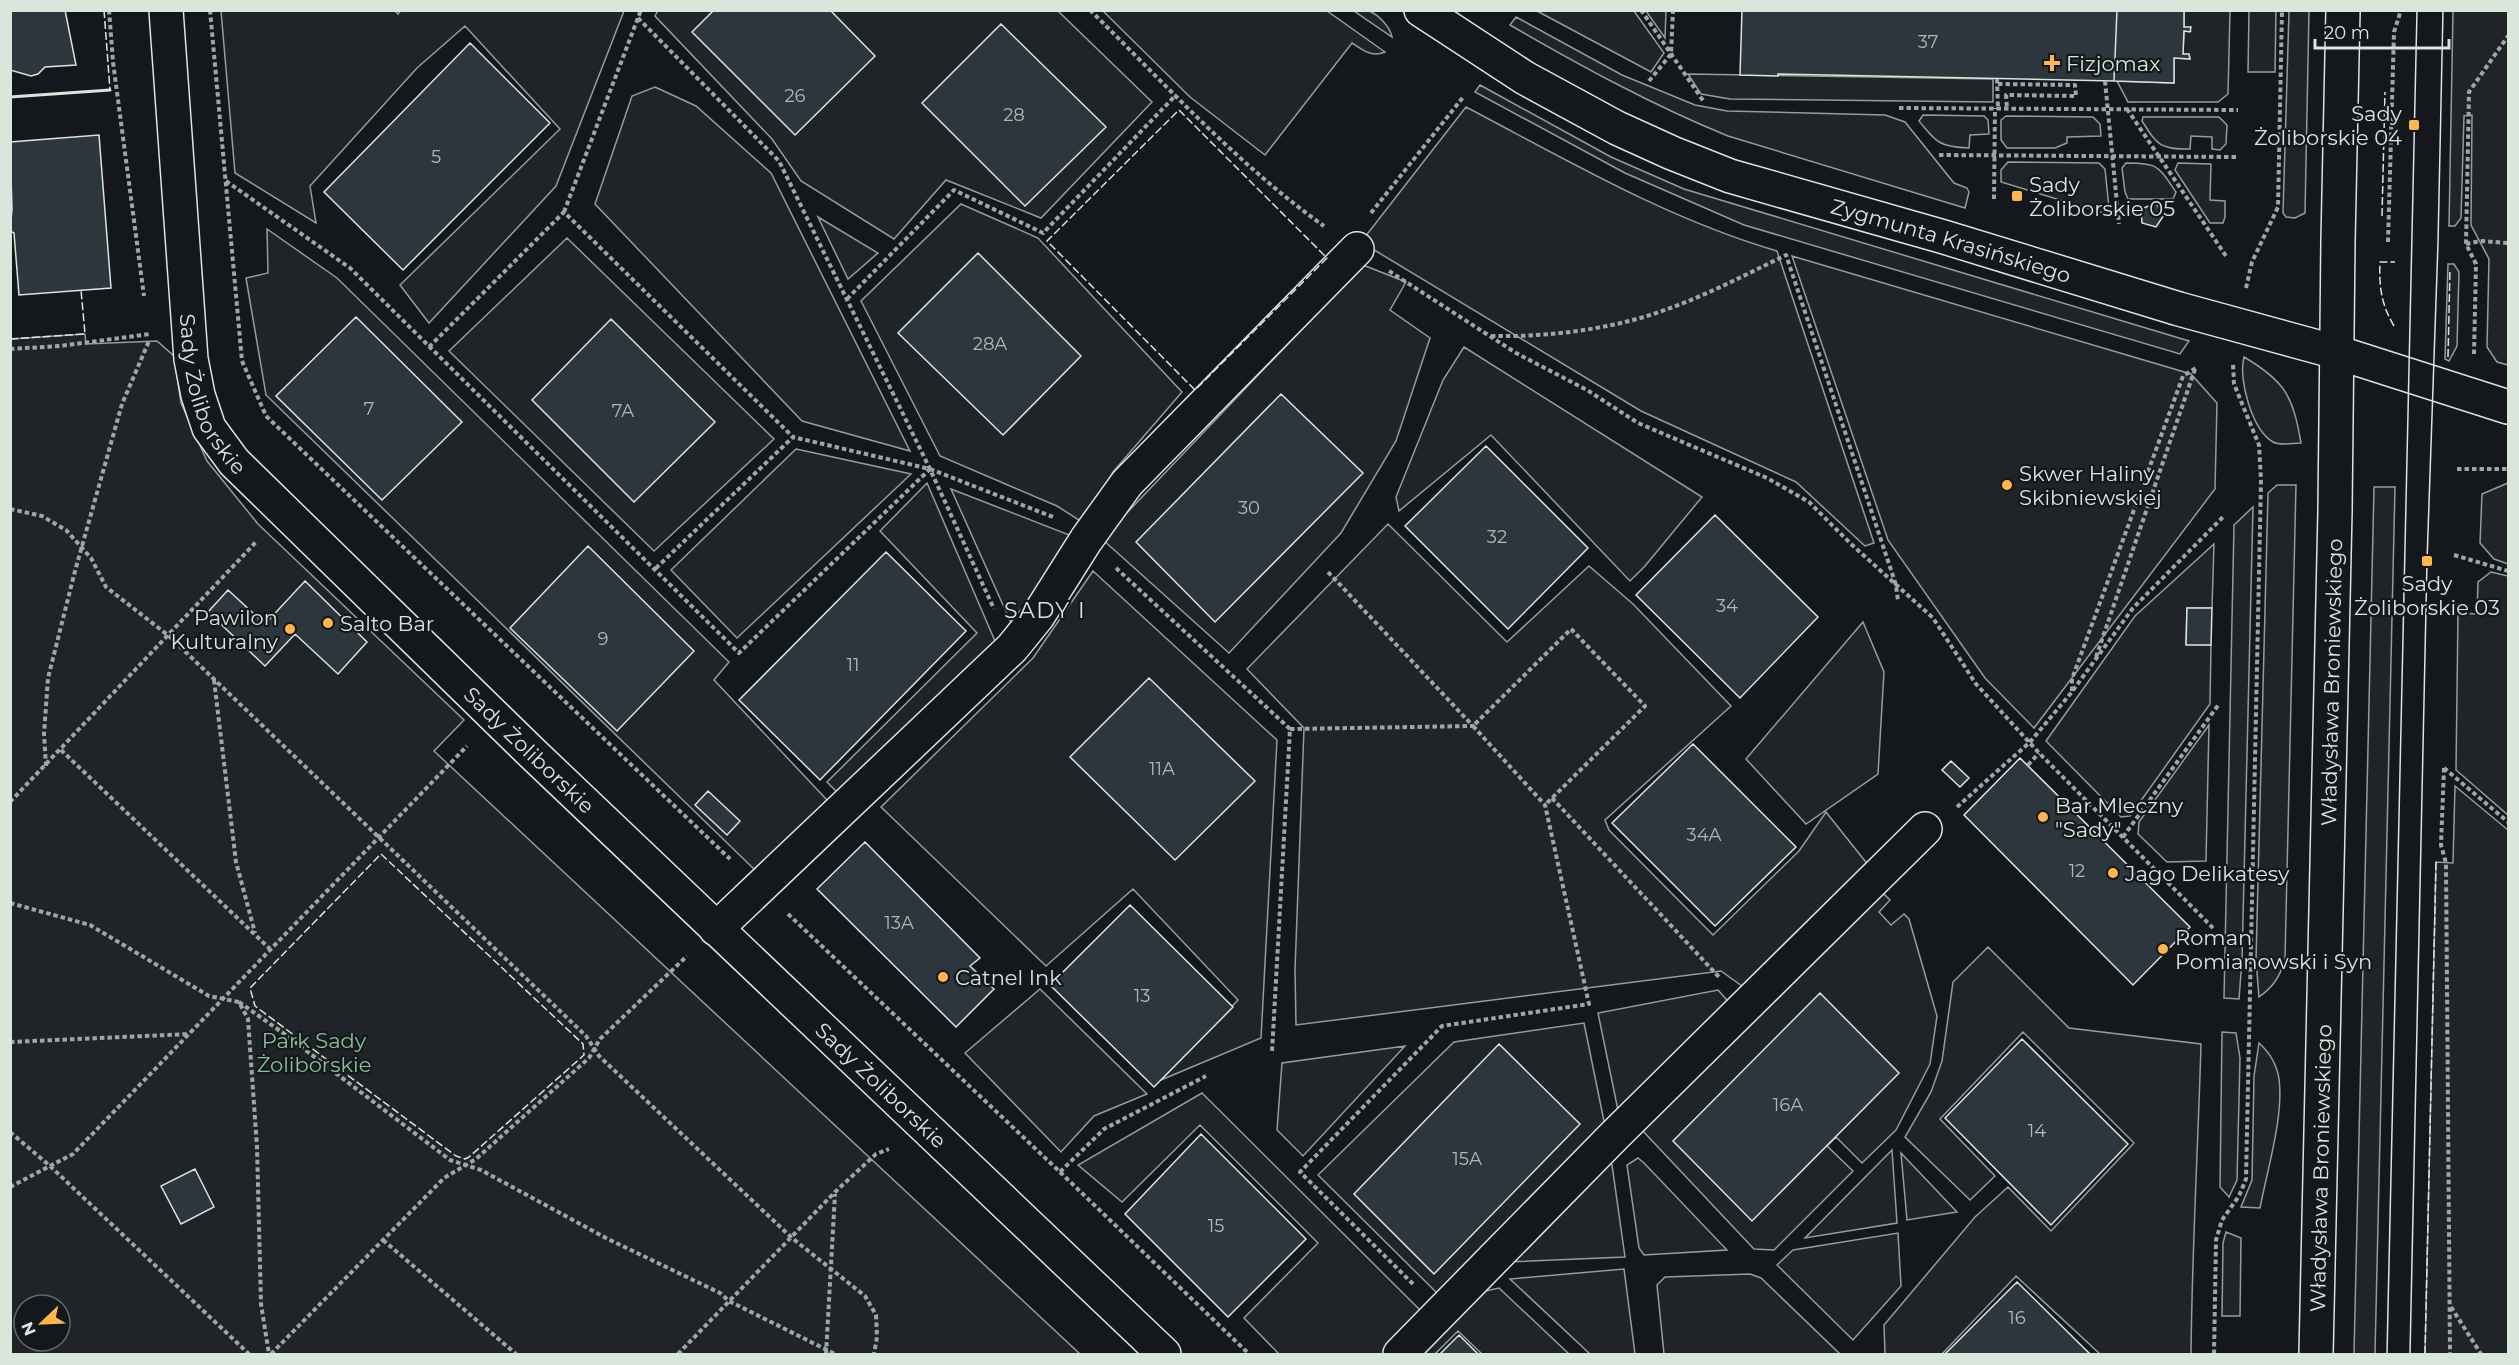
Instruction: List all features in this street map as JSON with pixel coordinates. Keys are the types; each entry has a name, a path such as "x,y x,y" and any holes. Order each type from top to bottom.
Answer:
{"street":[{"name":"Sady Żoliborskie","path":"166,10 191,359 198,395 209,428 234,462 495,718 1164,1354"},
{"name":"Zygmunta Krasińskiego","path":"1421,10 1525,78 1617,128 1730,176 1944,237 2178,309 2336,352 2508,406"},
{"name":"Władysława Broniewskiego","path":"2316,1354 2336,511 2336,352 2343,10"},
{"path":"716,929 1012,648 1038,616 1086,540 1127,483 1353,246"},
{"path":"1400,1354 1615,1135 1925,829"}],"path":[{"path":"109,10 113,62 139,273 145,304"},
{"path":"210,10 242,362 266,416 1249,1354"},
{"path":"429,347 564,212 641,10"},
{"path":"1090,10 1176,95 1290,201 1353,246 1490,336 1587,390 1638,423 1767,478 1809,502 1933,618 1976,684 2039,753 2214,929"},
{"path":"1641,10 1704,102"},
{"path":"1650,81 1671,54 1672,10"},
{"path":"2247,282 2252,262 2278,207 2282,10"},
{"path":"2388,242 2394,32 2401,10"},
{"path":"638,18 779,161 930,469 1012,648"},
{"path":"2474,361 2476,264 2466,244 2469,92 2508,36"},
{"path":"1994,199 1998,81 2076,86 2076,96 2007,95 2007,108"},
{"path":"2105,81 2119,224"},
{"path":"847,299 954,190 1043,233 1176,95"},
{"path":"1353,246 1464,96"},
{"path":"1899,108 2238,110"},
{"path":"2126,109 2226,256"},
{"path":"1939,155 2236,157"},
{"path":"225,180 350,268 739,653 930,469"},
{"path":"564,212 793,437 930,469 1068,523 1290,729 1473,726 1571,628 1645,706 1545,805"},
{"path":"2466,244 2480,241 2508,243"},
{"path":"1490,336 1520,337 1633,320 1738,279 1786,255 1896,585 1898,601"},
{"path":"46,766 44,734 48,678 122,404 151,334 149,324"},
{"path":"10,349 60,346 151,334"},
{"path":"2214,1354 2216,1240 2222,1221 2239,1196 2246,1179 2260,480 2259,445 2234,384 2233,359"},
{"path":"2072,693 2072,680 2183,376 2196,368 2190,379 2095,660"},
{"path":"654,570 793,437"},
{"path":"2457,469 2508,469"},
{"path":"10,509 42,516 66,530 91,558 106,587 169,636 586,1036 599,1056 792,1238 864,1296 876,1315 877,1337 874,1354"},
{"path":"10,802 285,512"},
{"path":"1925,829 1954,809 2030,742 2072,693 2133,608 2223,517"},
{"path":"2454,555 2508,571"},
{"path":"1328,572 1545,805 1589,1004 1442,1026 1300,1172 1441,1313"},
{"path":"214,680 236,862 255,934"},
{"path":"2122,837 2219,704"},
{"path":"10,1187 73,1154 495,718"},
{"path":"1272,1052 1290,729"},
{"path":"61,750 270,949"},
{"path":"2028,765 2039,753"},
{"path":"2450,1354 2446,863 2441,845 2444,768 2508,822"},
{"path":"1552,798 1724,982"},
{"path":"10,903 90,925 209,996 239,1002 284,1033 450,1160 463,1166 482,1170 606,1238 720,1293 729,1301 826,1353 835,1354"},
{"path":"270,1354 444,1178 476,1159 589,1058 600,1039 716,929"},
{"path":"239,1002 248,1019 257,1147 261,1304 270,1354"},
{"path":"10,1042 191,1034"},
{"path":"1060,1172 1104,1130 1206,1076"},
{"path":"678,1354 835,1192 876,1154 894,1148 919,1122"},
{"path":"10,1132 50,1166 249,1354"},
{"path":"826,1353 835,1192"},
{"path":"383,1240 516,1354"},
{"path":"2451,1306 2481,1354"}],"green space":[{"path":"394,10 398,14 401,10 624,11 556,186 429,323 400,285 560,129 465,26 417,68 310,186 316,223 235,173 221,11"},
{"path":"658,10 1058,11 1152,102 1041,218 946,180 894,239 801,181 772,139 655,16"},
{"path":"1367,10 1377,15 1384,22 1392,37 1354,11"},
{"path":"1103,11 1327,11 1385,52 1372,54 1352,43 1265,155 1190,97"},
{"path":"1537,11 1634,11 1664,53 1651,72"},
{"path":"1646,11 1666,11 1665,38"},
{"path":"2184,11 2230,11 2228,94 2218,102 2128,102 2117,81 2174,83 2174,58 2190,59 2189,55 2183,54 2184,31 2190,31 2184,27"},
{"path":"2249,11 2276,11 2275,72 2248,72"},
{"path":"2289,11 2309,11 2305,213 2295,218 2286,217 2283,213"},
{"path":"2453,11 2508,11 2508,365 2497,362 2487,347 2489,259 2471,225 2472,115 2464,116 2461,218 2455,226 2449,226"},
{"path":"1516,17 1622,75 1695,105 1727,111 1885,115 1905,122 1954,183 1967,188 1969,192 1965,208 1728,136 1617,84 1563,55 1510,25"},
{"path":"1688,74 1993,79 1993,102 1730,99 1701,94"},
{"path":"1480,85 1611,157 1684,189 2189,341 2180,354 1744,225 1625,173 1475,92"},
{"path":"655,87 696,106 771,173 910,451 802,421 595,204 632,96"},
{"path":"1466,107 1618,187 1696,222 1777,251 1874,543 1865,546 1796,482 1641,411 1361,242"},
{"path":"1923,115 1984,116 1988,120 1989,134 1970,135 1969,148 1945,145 1935,139 1919,121"},
{"path":"2006,116 2093,117 2100,124 2101,136 2067,137 2067,143 2055,148 2007,148 2001,140 2001,120"},
{"path":"2143,117 2219,117 2227,125 2226,144 2220,150 2212,149 2212,137 2191,136 2190,149 2166,147 2152,136 2142,121"},
{"path":"2008,162 2099,163 2105,169 2109,208 2103,213 2001,182 2001,170"},
{"path":"2126,163 2152,165 2161,171 2176,192 2173,199 2128,199 2122,168"},
{"path":"2178,163 2211,164 2210,200 2225,201 2223,223 2210,223 2175,170"},
{"path":"961,204 1038,238 1182,392 1113,472 1085,524 1057,506 940,456 861,301"},
{"path":"818,217 878,253 848,279"},
{"path":"267,229 337,278 729,662 714,680 827,800 757,872 266,395 246,278 268,273"},
{"path":"567,238 774,439 654,551 449,351"},
{"path":"1792,256 2191,374 2217,403 2215,489 2034,728 1985,678 1888,540"},
{"path":"2448,264 2454,264 2459,272 2457,346 2449,361 2445,359"},
{"path":"1363,265 1406,282 1390,310 1430,338 1396,441 1341,533 1229,653 1102,539"},
{"name":"Park Sady Żoliborskie","path":"85,334 86,344 157,341 174,356 181,403 207,461 258,524 464,720 434,751 1080,1354 11,1354 11,339"},
{"path":"1464,347 1702,497 1630,581 1491,435 1399,511 1396,497 1443,380"},
{"path":"2244,357 2269,374 2285,391 2294,413 2301,443 2273,442 2259,427 2245,390"},
{"path":"796,449 911,474 737,638 671,570"},
{"path":"927,483 998,648 838,793 827,782 977,633 880,531"},
{"path":"2508,483 2508,564 2494,559 2480,543 2482,494"},
{"path":"2277,485 2296,485 2285,959 2275,981 2259,997 2256,960 2268,493"},
{"path":"2374,487 2395,487 2375,1354 2354,1354"},
{"path":"951,489 1072,536 1012,625"},
{"path":"2253,507 2242,960 2239,999 2224,998 2234,525"},
{"path":"1388,524 1507,642 1589,566 1633,604 1731,706 1605,820 1609,830 1713,935 1799,851 1826,812 1869,866 1749,991 1721,971 1296,1025 1295,970 1304,728 1247,669"},
{"path":"2214,544 2212,608 2187,608 2186,644 2211,645 2210,704 2130,816 2121,817 2046,741 2135,616"},
{"path":"1093,571 1277,740 1261,1038 1161,1080 1238,1000 1133,889 1046,966 881,807 1033,658"},
{"path":"2491,572 2508,576 2508,815 2456,770 2458,613 2477,614 2478,582"},
{"path":"1863,622 1884,672 1878,774 1806,824 1746,759"},
{"path":"2209,725 2206,861 2167,862 2138,834 2139,822"},
{"path":"2455,786 2508,830 2508,1354 2425,1354 2436,862 2453,863"},
{"path":"1880,890 1890,900 1879,912 1891,925 1904,914 1909,919 1937,1016 1930,1064 1896,1130 1862,1163 1836,1137 1827,1146 1853,1171 1774,1250 1754,1249 1641,1129"},
{"path":"1988,947 2069,1028 2201,1044 2191,1354 2100,1354 2016,1276 1942,1354 1885,1354 1884,1325 1975,1217 2008,1187 2051,1231 2134,1143 2023,1032 1940,1119 1995,1176 1970,1200 1905,1137 1931,1092 1942,1061 1953,982"},
{"path":"1040,989 1147,1094 1094,1116 1061,1152 965,1053"},
{"path":"1718,990 1734,1008 1620,1120 1598,1013"},
{"path":"1584,1023 1605,1126 1439,1295 1318,1175 1454,1042"},
{"path":"2222,1032 2236,1033 2240,1058 2237,1180 2229,1197 2220,1187"},
{"path":"2259,1043 2274,1064 2279,1079 2280,1094 2274,1144 2260,1208 2241,1207 2252,1180 2254,1076"},
{"path":"1405,1046 1303,1156 1277,1130 1282,1063"},
{"path":"1202,1093 1423,1313 1383,1354 1279,1354 1244,1318 1318,1243 1200,1125 1122,1202 1078,1165"},
{"path":"1892,1150 1897,1223 1805,1238"},
{"path":"1901,1153 1957,1212 1907,1220"},
{"path":"1638,1158 1727,1250 1644,1255 1639,1248 1627,1165"},
{"path":"1607,1161 1612,1165 1625,1257 1506,1262"},
{"path":"2226,1232 2241,1238 2240,1316 2222,1316 2223,1243"},
{"path":"1898,1233 1901,1286 1853,1340 1777,1265 1793,1250"},
{"path":"1624,1269 1635,1354 1590,1354 1510,1279"},
{"path":"1750,1274 1761,1278 1840,1354 1664,1354 1657,1285 1665,1277"},
{"path":"1499,1288 1569,1354 1482,1354 1458,1331 1435,1354 1414,1354 1472,1294"}],"building":[{"path":"10,10 65,10 76,65 45,67 38,74 31,76 10,70"},
{"path":"714,10 830,10 875,56 795,135 692,32"},
{"path":"1742,10 2117,10 2114,81 1740,75"},
{"path":"2117,10 2184,10 2184,27 2191,27 2190,32 2184,31 2183,54 2189,54 2190,59 2174,58 2174,83 2114,81"},
{"path":"1001,24 1106,127 1025,206 922,103"},
{"path":"470,43 550,123 403,270 324,192"},
{"path":"99,135 111,288 19,295 14,233 10,231 12,209 10,142"},
{"path":"2156,203 2164,215 2156,227 2142,223 2141,209"},
{"path":"978,253 1081,356 1003,435 898,333"},
{"path":"356,317 462,422 382,500 276,396"},
{"path":"611,319 715,422 634,502 532,400"},
{"path":"1281,394 1363,473 1215,622 1136,542"},
{"path":"1486,446 1588,548 1508,629 1405,526"},
{"path":"1715,515 1818,617 1740,698 1636,595"},
{"path":"588,546 694,651 617,731 510,628"},
{"path":"886,552 966,631 820,780 739,700"},
{"name":"Pawilon Kulturalny","path":"305,581 367,642 338,674 295,634 265,666 208,612 228,590 265,624"},
{"path":"2187,608 2212,608 2211,645 2186,645"},
{"path":"1149,678 1255,781 1175,860 1070,757"},
{"path":"1693,744 1796,847 1715,926 1612,823"},
{"path":"2020,758 2190,927 2133,985 1964,815"},
{"path":"1951,761 1969,778 1960,787 1942,770"},
{"path":"708,791 740,821 727,835 695,805"},
{"path":"865,842 980,958 970,966 994,989 956,1027 817,889"},
{"path":"1130,905 1233,1007 1154,1087 1050,985"},
{"path":"1820,993 1899,1073 1752,1221 1673,1141"},
{"path":"2022,1039 2128,1144 2051,1225 1945,1118"},
{"path":"1499,1044 1580,1124 1434,1274 1354,1194"},
{"path":"1201,1134 1306,1239 1228,1317 1125,1214"},
{"path":"195,1169 214,1207 181,1224 161,1186"},
{"path":"2017,1282 2090,1354 1945,1354"},
{"path":"1459,1335 1478,1354 1440,1354"}],"tram line":[{"path":"2387,1354 2417,10"},
{"path":"2410,1354 2427,561 2443,10"}],"fence":[{"path":"104,10 110,90"},
{"path":"2382,216 2385,92"},
{"path":"1179,110 1327,258 1195,390 1047,241 1179,110"},
{"path":"2394,326 2384,302 2380,262 2395,262"},
{"path":"2448,357 2450,269"},
{"path":"10,339 85,334 81,290"},
{"path":"381,854 583,1044 584,1055 465,1159 456,1156 255,1006 250,988 381,854"},
{"path":"2425,1354 2436,862"}],"wall":[{"path":"10,97 110,90"}],"place":[{"name":"Fizjomax","path":"2052,63"},
{"name":"Sady Żoliborskie 04","path":"2414,125"},
{"name":"Sady Żoliborskie 05","path":"2017,196"},
{"name":"Skwer Haliny Skibniewskiej","path":"2007,485"},
{"name":"Sady Żoliborskie 03","path":"2427,561"},
{"name":"Salto Bar","path":"328,623"},
{"name":"Pawilon Kulturalny","path":"290,629"},
{"name":"Bar Mleczny \"Sady\"","path":"2043,817"},
{"name":"Jago Delikatesy","path":"2113,873"},
{"name":"Roman Pomianowski i Syn","path":"2163,949"},
{"name":"Catnel Ink","path":"943,977"}],"district":[{"name":"SADY I","path":"1045,610"}]}
